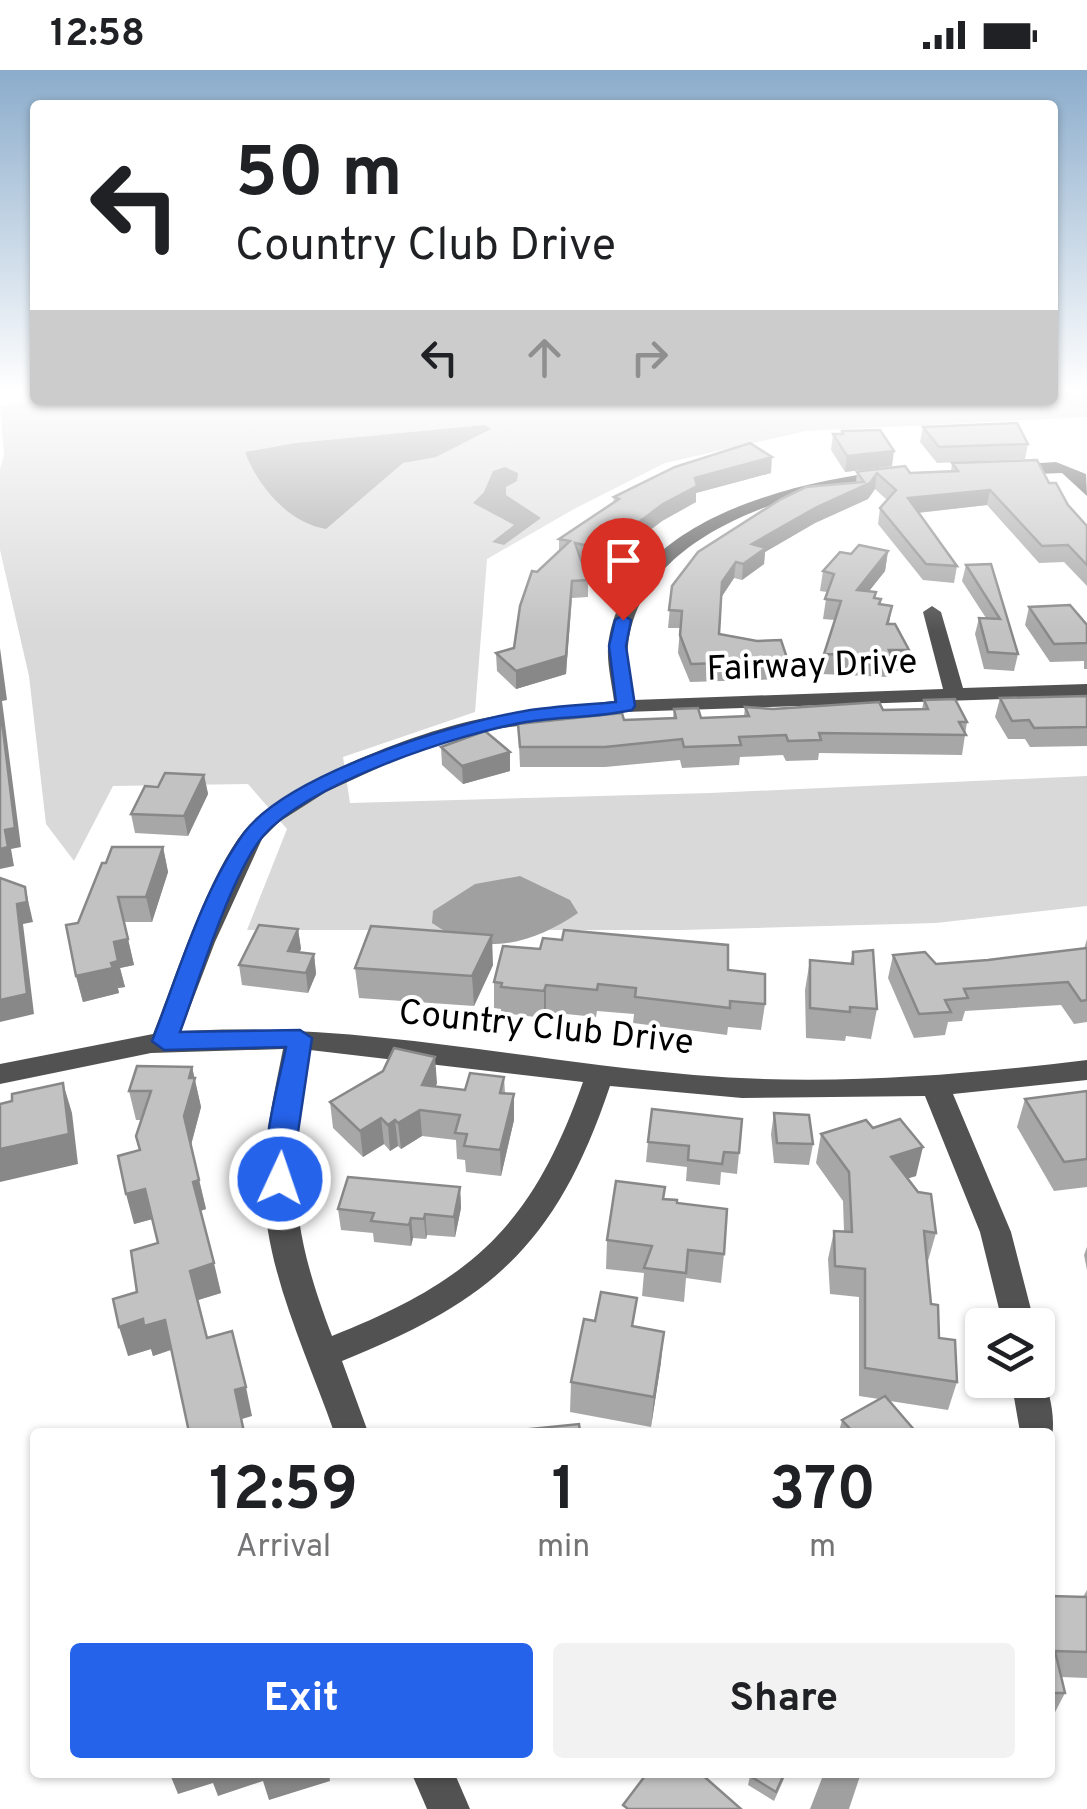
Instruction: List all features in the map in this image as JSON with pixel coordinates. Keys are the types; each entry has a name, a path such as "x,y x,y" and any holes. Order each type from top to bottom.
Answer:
{"street":[{"path":"980,471 1015,469"},
{"path":"1063,469 1080,477 1087,492"},
{"path":"1069,471 1073,469"},
{"path":"626,706 618,646 623,620 631,599 670,554 773,497 830,482 910,475"},
{"path":"932,612 955,694"},
{"name":"Fairway Drive","path":"164,1041 236,862 253,835 271,817 334,779 448,734 526,716 626,706 1087,690"},
{"path":"300,1038 281,1146 280,1212 296,1273 350,1428"},
{"name":"Country Club Drive","path":"0,1074 164,1041 300,1038 696,1085 935,1086 1087,1070"},
{"path":"326,1354 386,1331 449,1296 482,1274 536,1220 563,1176 600,1074"},
{"path":"935,1086 990,1210 1009,1266 1016,1308"},
{"path":"1031,1398 1036,1428"},
{"path":"435,1778 449,1809"}],"shaded area":[{"path":"0,469 653,469 487,559 475,712 343,757 350,803 710,793 1087,776 1087,906 936,923 681,930 247,930 287,829 248,784 113,786 74,861 46,824 29,676 0,550"},
{"path":"253,469 396,469 326,529 288,511"},
{"path":"510,469 518,473 517,481 506,487 506,495 541,518 504,545 492,542 514,525 473,503 484,492 493,471"},
{"path":"520,876 570,900 578,913 539,934 496,944 462,941 432,923 433,911 475,884"},
{"path":"822,1778 859,1778 849,1809 810,1809"}],"building":[{"path":"671,469 727,469 695,478 697,486 663,504 603,549 575,543 588,580 572,581 566,656 516,671 496,653 514,648 520,606 532,571 537,572 570,541 559,539 619,499 614,497"},
{"path":"877,469 907,469 910,473 1042,469 1087,526 1087,565 1068,545 1042,546 990,490 908,498 957,566 926,564 880,508 896,490 877,473 870,483 817,507 752,544 766,548 743,564 736,562 722,582 719,634 757,641 781,640 788,661 691,664 680,635 682,611 669,610 672,586 698,552 806,487 864,482 857,472"},
{"path":"859,545 888,551 857,590 876,592 874,598 881,599 879,604 892,606 887,624 895,624 909,650 889,650 892,656 824,654 841,601 825,599 834,574 823,571 840,552 851,554"},
{"path":"991,564 1018,654 988,652 979,618 1000,619 966,565"},
{"path":"1070,605 1087,625 1087,643 1054,644 1029,607"},
{"path":"1087,696 1087,727 1034,728 1029,720 1012,721 1000,698"},
{"path":"955,699 967,722 959,722 966,735 819,733 821,740 788,741 786,735 739,737 741,745 684,747 682,739 605,747 520,747 518,724 622,713 624,720 676,718 674,709 698,708 701,718 749,716 745,707 773,709 879,702 883,710 928,709 924,700"},
{"path":"0,705 15,828 5,830 8,847 0,849"},
{"path":"485,731 510,752 462,766 441,747"},
{"path":"165,773 204,775 184,816 131,814 145,786 158,787"},
{"path":"112,847 163,847 146,897 118,897 128,939 114,942 118,961 111,963 113,968 76,976 66,925 78,923"},
{"path":"0,878 25,887 27,902 17,904 27,994 0,1000"},
{"path":"259,925 298,929 288,951 314,954 306,973 239,965"},
{"path":"371,926 492,935 472,976 355,968"},
{"path":"564,930 728,945 728,970 765,974 765,1004 730,1001 730,1008 635,997 636,988 598,984 597,990 546,985 544,991 501,987 502,983 494,982 503,946 540,949 543,938 562,940"},
{"path":"1087,948 1087,1000 1081,1001 1068,982 964,989 968,998 945,1000 951,1012 919,1014 893,955 925,952 936,964"},
{"path":"873,950 877,1009 850,1007 850,1012 810,1008 810,960 853,964 853,952"},
{"path":"394,1048 435,1057 422,1085 465,1090 470,1073 504,1077 500,1093 514,1094 500,1150 464,1146 467,1134 455,1133 460,1115 420,1110 398,1123 395,1120 388,1125 381,1118 360,1131 330,1102 383,1071"},
{"path":"137,1066 192,1067 189,1078 195,1078 184,1116 199,1180 193,1182 214,1263 190,1271 207,1338 232,1331 246,1387 235,1390 243,1428 188,1428 165,1320 144,1326 143,1319 119,1327 113,1299 137,1292 131,1251 158,1243 145,1189 126,1194 118,1156 140,1150 136,1136 151,1091 129,1091"},
{"path":"63,1083 69,1134 0,1149 0,1104 12,1101 12,1094"},
{"path":"1087,1091 1087,1159 1064,1162 1025,1099"},
{"path":"652,1109 742,1119 739,1153 724,1152 722,1164 688,1160 689,1146 648,1142"},
{"path":"774,1113 809,1115 813,1144 777,1143"},
{"path":"900,1119 923,1147 891,1157 918,1192 931,1194 936,1233 924,1231 931,1304 938,1305 939,1338 955,1340 957,1382 865,1368 865,1269 835,1266 834,1231 852,1232 849,1172 821,1134 866,1120 873,1128"},
{"path":"348,1177 460,1187 454,1217 425,1214 424,1219 411,1218 409,1225 371,1221 374,1213 338,1209"},
{"path":"616,1181 665,1187 663,1199 677,1203 727,1209 724,1254 688,1250 686,1273 644,1268 652,1246 607,1240"},
{"path":"601,1292 637,1298 632,1326 664,1332 654,1397 571,1382 584,1319 595,1321"},
{"path":"885,1396 913,1428 849,1428 842,1420"},
{"path":"579,1424 580,1428 540,1428"},
{"path":"1055,1596 1087,1597 1087,1652 1055,1651"},
{"path":"1055,1651 1065,1693 1055,1693"},
{"path":"643,1778 706,1778 741,1809 628,1809 623,1805"},
{"path":"753,1778 782,1778 776,1792"}],"route":[{"path":"280,1179 281,1146 300,1038 164,1041 236,862 253,835 271,817 318,787 375,761 484,724 626,706 618,646 623,620"}]}
